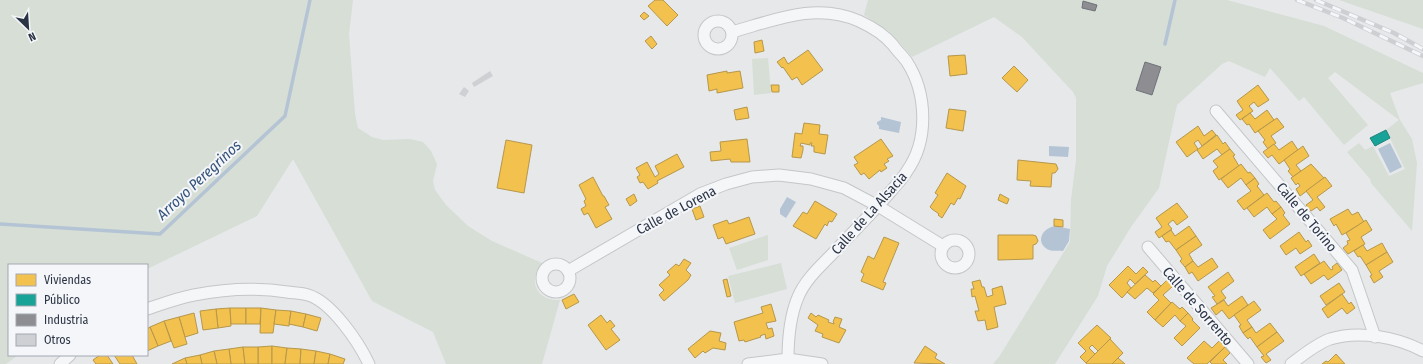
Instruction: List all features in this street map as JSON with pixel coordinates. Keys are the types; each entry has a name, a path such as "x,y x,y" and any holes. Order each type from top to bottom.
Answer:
{"street":[{"name":"Calle de La Alsacia","path":"732,32 797,14 824,12 848,16 870,26 889,40 907,62 916,81 921,101 923,124 918,150 908,171 878,206 812,275 798,296 788,333 788,359"},
{"name":"Calle de Torino","path":"1216,111 1352,270 1375,337"},
{"name":"Calle de Lorena","path":"568,271 700,194 726,184 752,177 779,175 811,178 844,188 878,206 943,246"},
{"name":"Calle de Sorrento","path":"1148,247 1248,364"},
{"path":"148,309 193,295 234,289 268,289 309,295 323,303 346,327 364,352 369,364"},
{"path":"1291,364 1310,350 1330,340 1352,336 1375,337 1403,342 1423,351"},
{"path":"60,364 69,356"},
{"path":"748,364 788,359 822,364"}],"shaded area":[{"path":"0,0 353,0 349,34 355,114 358,128 372,137 383,140 410,139 423,142 431,151 437,164 433,181 435,190 446,205 468,226 492,241 542,263 535,277 537,289 545,297 560,300 542,364 446,364 433,332 372,301 293,159 257,216 148,269 148,264 8,264 8,356 17,356 6,364 0,364"},
{"path":"868,0 1227,0 1324,26 1423,73 1423,83 1390,93 1400,120 1412,139 1417,163 1412,231 1347,152 1359,143 1365,150 1373,146 1389,176 1405,169 1386,130 1399,120 1335,72 1328,78 1368,125 1344,145 1304,97 1299,101 1270,68 1265,77 1229,61 1222,64 1177,105 1159,188 1131,227 1107,266 1098,296 1055,364 993,364 999,357 1070,242 1071,200 1076,160 1076,98 1073,92 1022,37 994,17 912,57 890,32 864,15"},
{"path":"1339,0 1423,0 1423,29"},
{"path":"768,58 771,93 754,95 752,59"},
{"path":"768,235 768,260 737,270 729,248"},
{"path":"781,263 787,289 735,303 728,276"}],"water":[{"path":"881,117 901,122 899,133 879,129 877,122 881,120"},
{"path":"1390,143 1402,167 1390,173 1378,149"},
{"path":"1049,146 1069,147 1068,157 1049,156"},
{"path":"787,197 796,202 786,218 780,214 780,209"},
{"path":"1055,226 1070,229 1069,241 1063,251 1049,250 1043,246 1041,239 1042,235 1047,229"}],"building: Viviendas":[{"path":"655,0 663,0 678,15 667,26 648,6"},
{"path":"644,12 649,16 644,20 640,16"},
{"path":"651,36 657,44 652,49 645,41"},
{"path":"762,40 764,51 755,53 754,42"},
{"path":"808,50 823,70 802,85 797,77 792,80 783,67 782,68 777,62 784,57 788,64"},
{"path":"965,55 967,74 950,76 948,56"},
{"path":"1014,66 1028,80 1017,92 1002,78"},
{"path":"727,71 727,73 740,71 743,88 717,93 717,89 709,91 707,75"},
{"path":"771,85 779,85 779,92 772,92"},
{"path":"1258,85 1269,100 1258,107 1254,102 1249,106 1253,111 1240,120 1236,115 1243,110 1237,101"},
{"path":"747,107 749,118 736,120 734,110"},
{"path":"949,109 966,111 963,131 946,128"},
{"path":"1267,110 1274,120 1255,133 1249,124 1247,125 1242,119 1250,113 1255,119"},
{"path":"1277,118 1284,127 1271,136 1276,143 1268,149 1263,142 1265,140 1258,131"},
{"path":"804,123 820,125 819,134 828,135 825,154 814,152 814,146 811,146 812,143 810,143 810,145 801,143 800,146 803,146 803,150 801,158 792,157 795,133 802,134"},
{"path":"1198,126 1204,136 1212,130 1216,135 1202,146 1198,140 1194,143 1198,149 1187,157 1176,142"},
{"path":"1217,135 1223,144 1225,142 1230,149 1222,155 1217,149 1203,159 1197,150"},
{"path":"747,139 750,162 731,162 730,159 711,161 710,152 721,151 720,142"},
{"path":"881,139 893,156 887,159 889,161 884,164 887,168 881,172 880,170 869,179 864,173 861,175 854,165 858,163 854,157"},
{"path":"506,140 532,145 524,193 497,188"},
{"path":"1292,141 1298,150 1279,164 1272,155 1268,158 1263,152 1274,144 1279,150"},
{"path":"1303,146 1309,156 1296,165 1301,171 1293,177 1288,171 1290,169 1284,160"},
{"path":"1230,149 1235,155 1233,156 1239,166 1219,180 1213,171 1218,167 1213,161"},
{"path":"677,154 684,167 657,181 658,183 648,189 643,182 640,183 637,177 640,175 636,168 647,162 655,177 659,174 655,166"},
{"path":"1018,160 1056,164 1058,169 1055,173 1052,173 1051,187 1030,186 1031,181 1017,180"},
{"path":"1241,164 1248,173 1250,172 1255,178 1246,185 1241,178 1228,188 1221,179"},
{"path":"1311,164 1324,178 1300,196 1296,189 1300,186 1298,183 1296,185 1291,178"},
{"path":"947,173 966,186 960,199 958,198 954,205 951,203 942,218 930,207 938,195 935,193"},
{"path":"593,177 609,205 605,207 612,219 596,228 588,213 584,215 581,209 586,206 584,201 586,199 579,185"},
{"path":"1325,177 1332,186 1317,197 1325,207 1320,211 1317,207 1311,211 1306,205 1313,200 1306,191"},
{"path":"1255,178 1259,184 1257,186 1264,195 1244,210 1237,201 1251,191 1246,185"},
{"path":"1267,193 1274,202 1276,201 1281,207 1272,214 1267,207 1254,217 1247,208"},
{"path":"634,194 637,201 630,206 626,199"},
{"path":"1000,194 1009,199 1007,204 998,200"},
{"path":"815,201 837,214 832,222 829,221 827,226 825,224 816,239 793,226 803,212 807,214"},
{"path":"1177,203 1188,217 1177,225 1173,220 1168,224 1172,229 1159,238 1155,232 1162,227 1156,218"},
{"path":"700,206 704,217 696,220 692,209"},
{"path":"1281,207 1285,213 1283,215 1290,224 1270,239 1263,230 1277,219 1272,214"},
{"path":"1348,209 1352,215 1358,212 1364,222 1342,235 1336,224 1334,226 1330,219"},
{"path":"749,217 755,234 726,244 723,237 718,239 713,225 727,220 729,224"},
{"path":"1054,219 1063,220 1063,227 1054,226"},
{"path":"1366,220 1372,230 1361,237 1365,244 1348,254 1343,248 1348,244 1347,241 1350,240 1346,233"},
{"path":"1189,226 1196,236 1176,250 1169,241 1166,242 1162,236 1171,230 1175,236"},
{"path":"1299,232 1306,242 1308,240 1312,246 1300,254 1296,248 1286,255 1280,246"},
{"path":"998,235 1036,236 1038,241 1033,245 1033,259 998,260"},
{"path":"1196,236 1202,245 1189,254 1193,261 1185,267 1180,261 1182,259 1176,250"},
{"path":"884,237 899,243 883,282 886,283 883,290 861,281 864,274 861,272 868,256 874,259"},
{"path":"1382,243 1387,252 1366,265 1360,256 1358,257 1354,251 1363,245 1367,251"},
{"path":"1387,252 1393,262 1379,271 1383,277 1374,283 1370,276 1372,275 1366,265"},
{"path":"1314,254 1320,263 1301,276 1295,267"},
{"path":"1212,258 1218,267 1198,281 1192,272 1189,274 1185,267 1193,261 1198,267"},
{"path":"684,259 691,263 686,270 691,275 688,280 664,301 659,295 664,290 659,285 670,275 667,272 676,264 679,266"},
{"path":"1324,261 1331,270 1337,263 1342,270 1328,280 1324,275 1311,284 1304,274"},
{"path":"1128,266 1136,274 1143,267 1148,272 1135,284 1130,279 1127,283 1131,288 1122,298 1109,285"},
{"path":"1228,272 1234,281 1221,291 1226,298 1217,304 1212,297 1215,296 1208,287"},
{"path":"1145,275 1153,282 1155,280 1161,286 1153,293 1147,288 1135,299 1127,292"},
{"path":"727,279 731,296 727,297 723,280"},
{"path":"1168,279 1173,286 1163,295 1171,303 1155,320 1147,312 1159,300 1153,294"},
{"path":"980,280 987,297 993,295 992,289 1002,286 1006,304 994,307 998,327 987,330 985,320 978,321 975,311 979,311 975,296 972,297 971,289 974,289 972,282"},
{"path":"1339,283 1345,292 1326,305 1320,296"},
{"path":"574,294 579,302 566,309 562,300"},
{"path":"1342,294 1349,304 1351,302 1355,308 1347,314 1342,308 1328,318 1322,309"},
{"path":"1242,296 1248,305 1229,319 1222,310 1216,315 1211,308 1224,300 1228,306"},
{"path":"1254,301 1261,310 1247,320 1252,327 1243,333 1239,326 1241,325 1234,315"},
{"path":"1172,302 1180,309 1182,307 1188,313 1180,321 1175,315 1163,327 1155,320"},
{"path":"771,304 776,321 766,323 768,329 772,328 774,336 766,339 765,334 760,336 761,337 745,342 744,340 739,341 734,322 763,313 761,307"},
{"path":"230,308 231,326 218,328 216,309"},
{"path":"230,308 246,308 246,324 231,324"},
{"path":"246,308 261,308 260,324 246,324"},
{"path":"261,308 276,310 273,333 260,333"},
{"path":"216,309 218,328 203,330 200,311"},
{"path":"276,310 291,311 289,326 274,324"},
{"path":"291,311 306,314 303,327 289,324"},
{"path":"194,313 198,333 185,337 179,317"},
{"path":"811,313 816,317 818,315 829,320 828,322 834,324 833,322 835,317 842,319 839,327 846,330 839,343 822,337 823,334 815,331 818,325 808,318"},
{"path":"1188,313 1193,319 1192,320 1200,328 1182,346 1174,338 1186,326 1180,321"},
{"path":"306,314 321,318 317,331 303,327"},
{"path":"601,315 607,323 610,320 615,326 611,329 620,340 606,350 588,325"},
{"path":"179,317 187,344 174,348 164,321"},
{"path":"164,321 171,341 158,346 150,327"},
{"path":"1270,323 1277,332 1257,347 1250,337 1248,339 1243,333 1252,327 1256,333"},
{"path":"1097,325 1111,338 1098,351 1092,345 1089,348 1095,354 1086,363 1080,357 1086,351 1078,343"},
{"path":"150,327 158,346 148,351 148,328"},
{"path":"710,331 721,333 719,341 726,343 725,350 713,348 705,353 703,351 695,358 688,349"},
{"path":"1277,332 1284,341 1266,354 1271,360 1266,363 1261,357 1264,356 1257,347"},
{"path":"1110,339 1123,353 1112,364 1087,364 1086,363"},
{"path":"1204,341 1212,348 1219,341 1225,347 1207,364 1194,364 1187,358"},
{"path":"272,346 272,364 258,364 258,347"},
{"path":"272,346 287,348 285,364 272,364"},
{"path":"925,346 937,354 935,358 945,364 914,363"},
{"path":"243,347 245,364 231,364 229,349"},
{"path":"243,347 258,347 258,364 245,364"},
{"path":"1225,347 1230,353 1223,360 1227,364 1212,364 1210,362"},
{"path":"287,348 301,349 300,364 285,364"},
{"path":"229,349 231,364 217,364 214,351"},
{"path":"301,349 316,351 314,364 300,364"},
{"path":"214,351 217,364 202,364 200,355"},
{"path":"316,351 330,354 328,364 314,364"},
{"path":"330,354 345,359 343,364 328,364"},
{"path":"1336,354 1345,364 1322,364 1326,361 1328,362"},
{"path":"200,355 202,364 187,364 185,358"},
{"path":"99,356 108,356 113,364 96,364 93,360"},
{"path":"115,356 133,356 137,364 120,364"},
{"path":"185,358 187,364 172,364"},
{"path":"1118,358 1125,364 1112,364"}],"building: Público":[{"path":"1386,130 1390,138 1375,146 1370,138"}],"building: Industria":[{"path":"1083,1 1097,5 1095,11 1082,8"},
{"path":"1145,62 1161,67 1152,95 1136,90"}],"building: Otros":[{"path":"490,71 493,76 474,87 472,83"},
{"path":"464,87 469,91 465,97 459,94"}],"waterway":[{"name":"Arroyo Peregrinos","path":"0,224 160,234 285,116 310,0"},
{"path":"1165,44 1175,0"}],"railway":[{"path":"1297,0 1343,18 1423,56"},
{"path":"1316,0 1394,33 1423,49"}]}
